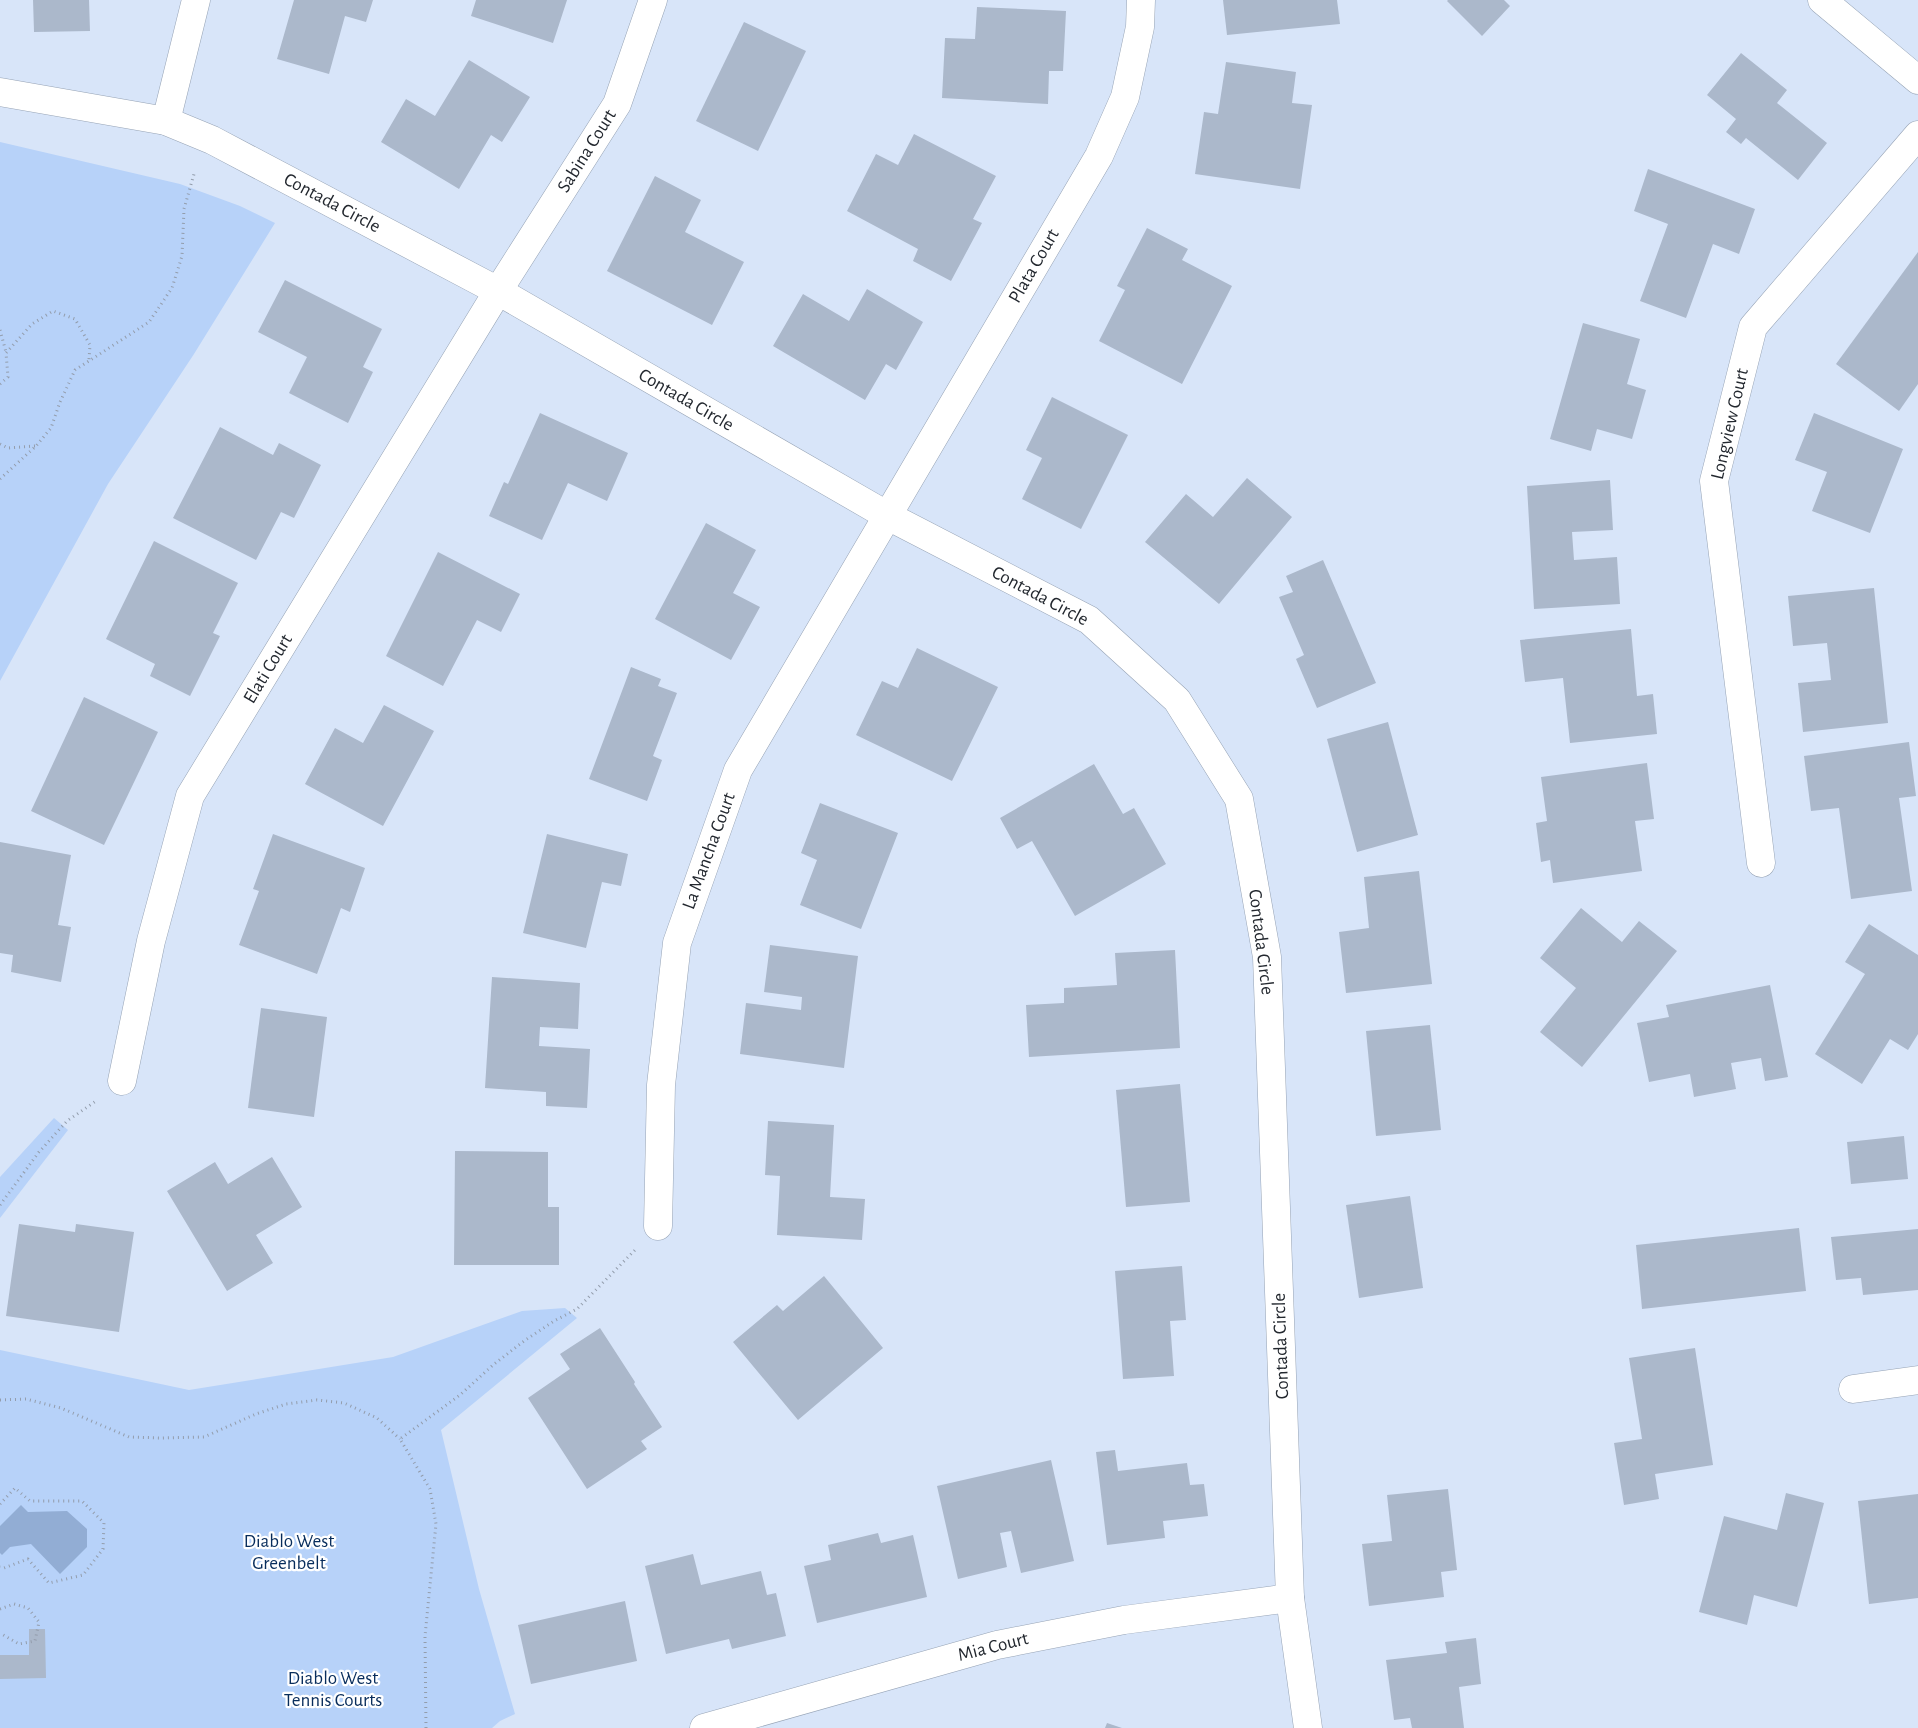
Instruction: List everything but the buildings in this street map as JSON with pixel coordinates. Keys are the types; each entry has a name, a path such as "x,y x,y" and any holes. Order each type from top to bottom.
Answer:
{"street":[{"path":"166,122 196,0"},
{"name":"Sabina Court","path":"498,291 617,104 653,0"},
{"name":"Plata Court","path":"888,516 1098,156 1125,97 1140,27 1141,0"},
{"path":"1822,0 1918,80"},
{"name":"Contada Circle","path":"0,92 166,122 212,140 498,291 888,516 1089,620 1178,700 1239,800 1267,957 1290,1598 1308,1728"},
{"name":"Longview Court","path":"1761,863 1714,481 1753,327 1918,135"},
{"name":"Elati Court","path":"122,1081 151,941 190,796 498,291"},
{"name":"La Mancha Court","path":"658,1226 661,1085 677,943 738,770 888,516"},
{"path":"1853,1389 1918,1380"},
{"name":"Mia Court","path":"704,1728 997,1645 1124,1620 1290,1598"}],"path":[{"path":"0,479 36,446 51,428 60,402 75,370 149,322 172,288 182,256 184,209 194,174"},
{"path":"6,353 32,324 53,311 76,319 90,345 88,360"},
{"path":"0,330 6,353 8,377 0,384"},
{"path":"0,444 8,448 36,446"},
{"path":"0,1206 40,1152 67,1121 122,1081"},
{"path":"400,1439 460,1394 524,1342 554,1321 577,1310 658,1226"},
{"path":"0,1400 26,1399 61,1408 129,1437 204,1437 256,1414 286,1404 317,1400 344,1404 377,1418 400,1439 430,1489 436,1524 425,1636 426,1728"},
{"path":"0,1504 15,1488 30,1501 82,1501 104,1523 103,1549 83,1575 49,1582 28,1559 4,1568 0,1567"},
{"path":"0,1609 14,1604 28,1608 39,1622 35,1641 19,1644 0,1633"}],"green space":[{"path":"0,142 180,184 240,206 275,223 194,354 108,484 0,681"},
{"path":"54,1118 68,1130 0,1218 0,1177"},
{"name":"Diablo West Greenbelt","path":"565,1308 577,1318 441,1430 479,1589 515,1714 500,1721 492,1728 0,1728 0,1350 189,1390 393,1357 522,1311"}],"shaded area":[{"path":"21,1505 28,1512 67,1511 87,1529 87,1547 60,1574 31,1544 10,1547 2,1555 0,1553 0,1526"}],"park label":[{"name":"Diablo West Tennis Courts","path":"333,1689"}]}
